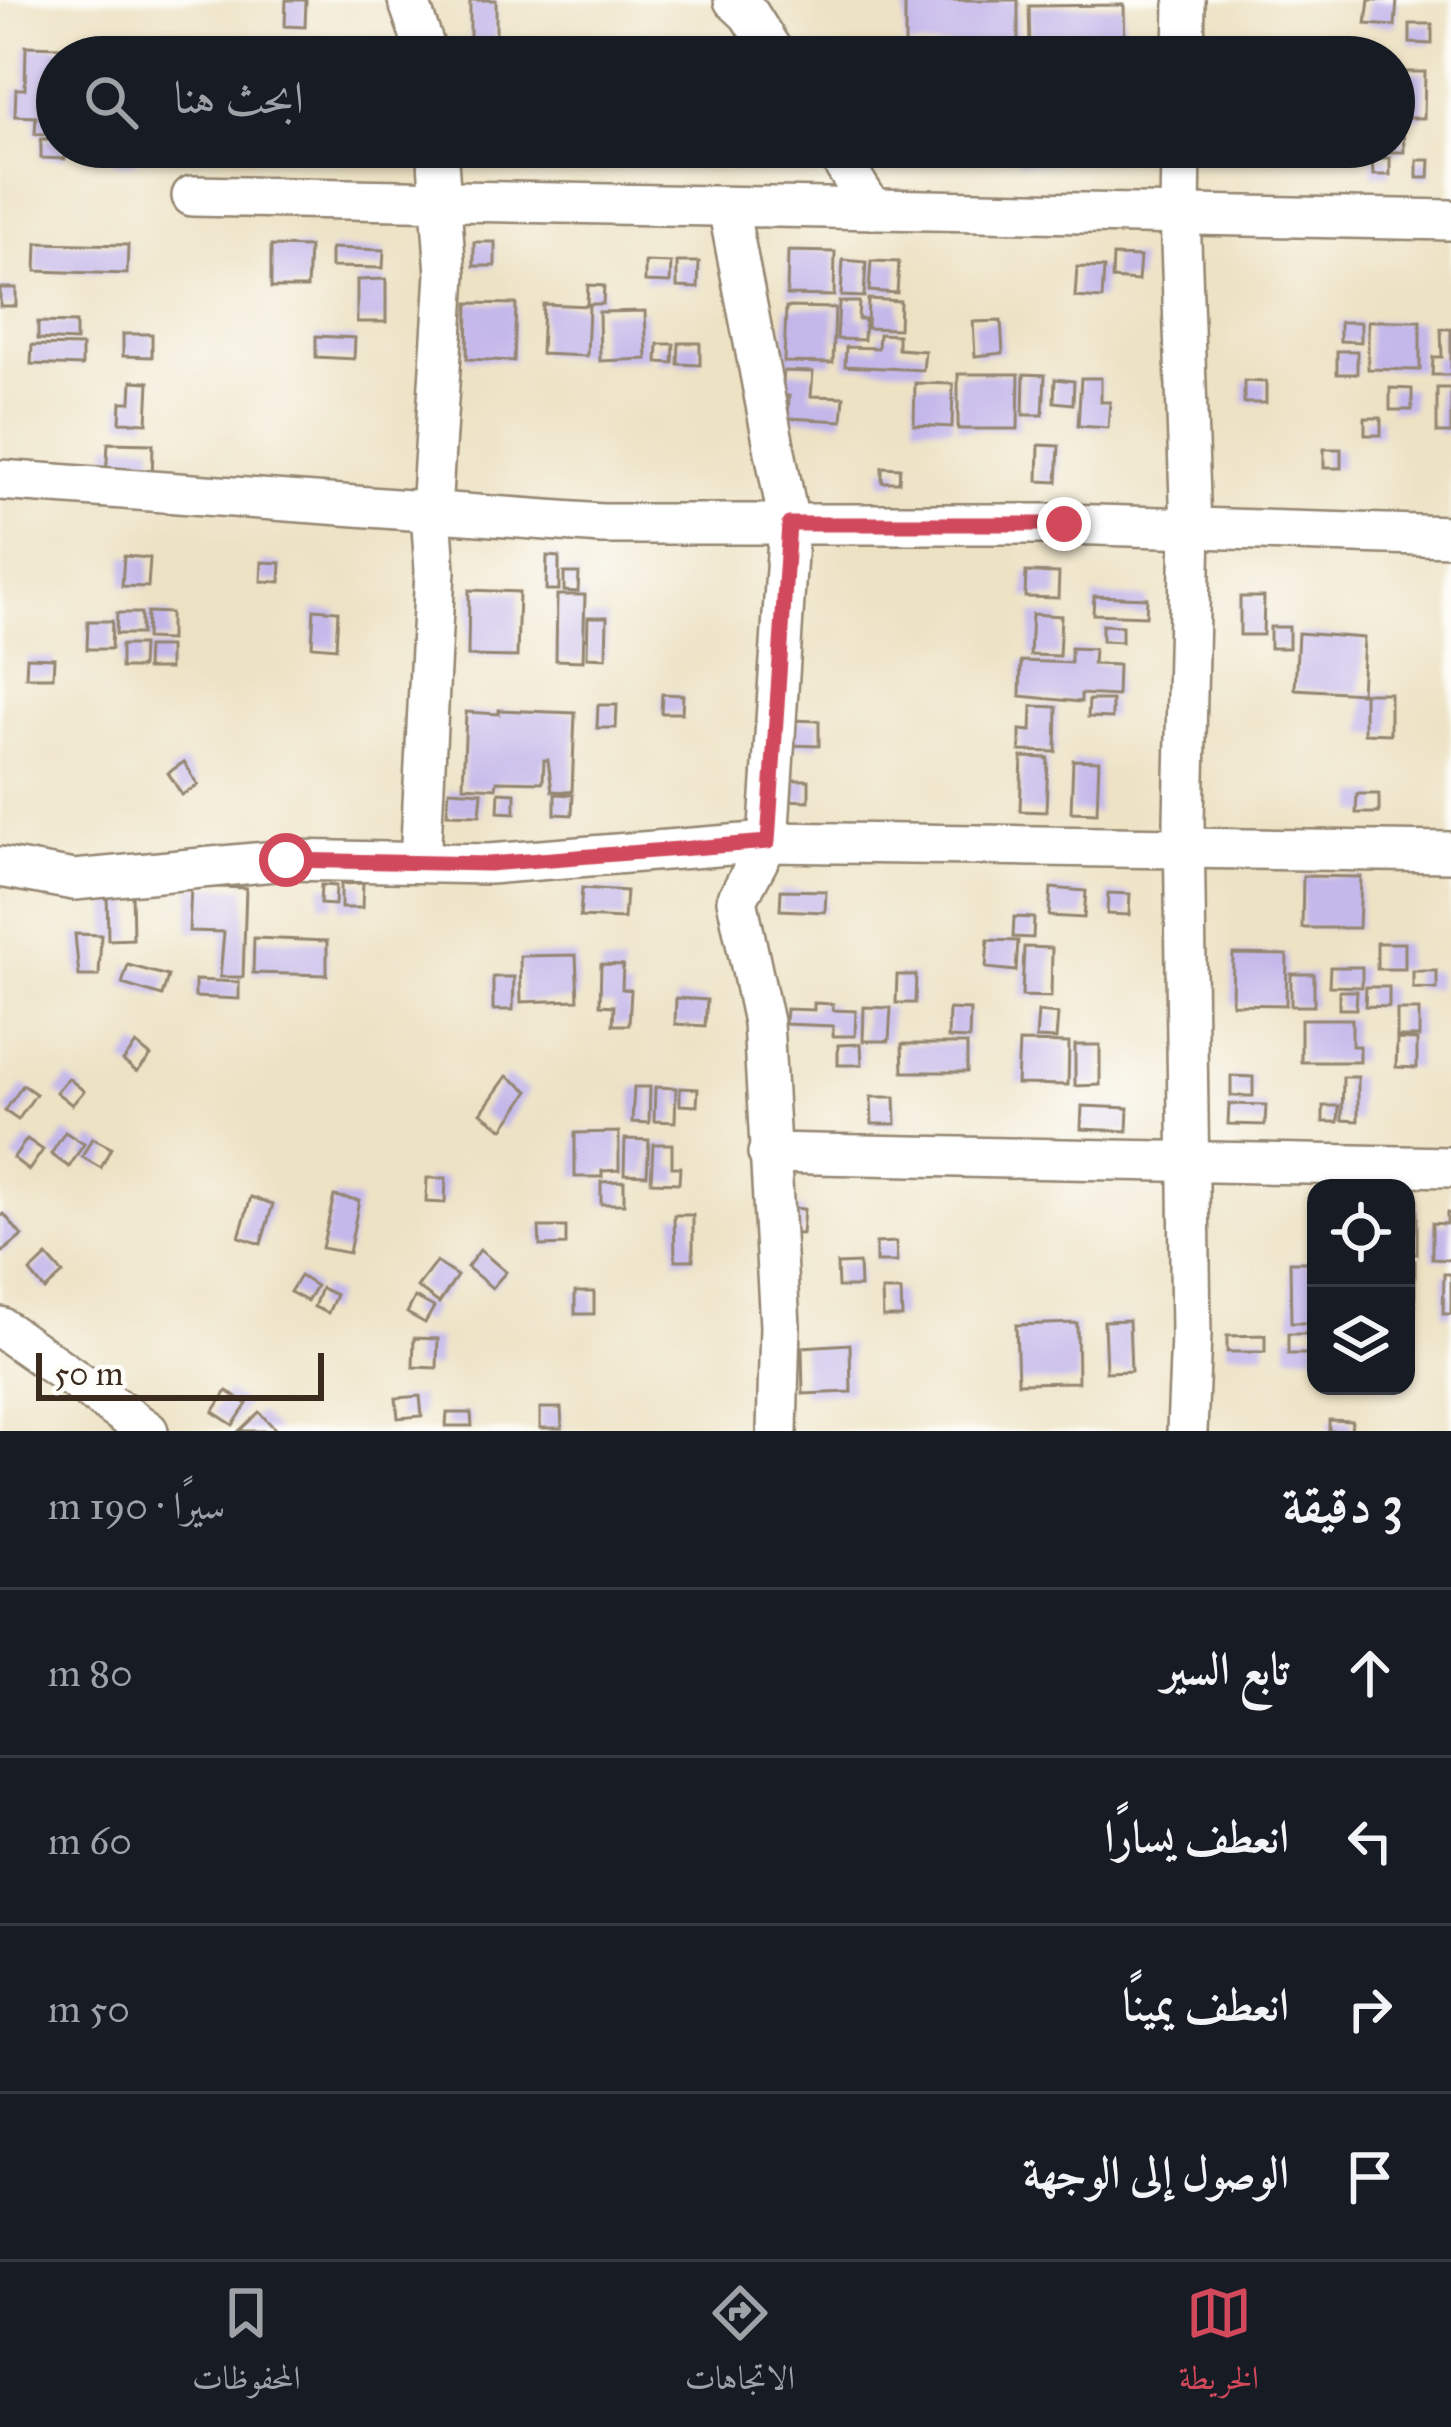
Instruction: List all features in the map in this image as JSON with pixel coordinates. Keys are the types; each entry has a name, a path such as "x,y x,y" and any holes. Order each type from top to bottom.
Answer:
{"street":[{"path":"408,0 421,36"},
{"path":"734,0 762,36"},
{"path":"1184,36 1185,0"},
{"path":"419,862 435,571 431,511 446,274 438,168"},
{"path":"846,168 872,209"},
{"path":"1181,168 1191,528 1184,849 1191,1335 1187,1431"},
{"path":"192,196 1451,220"},
{"path":"728,206 789,524 768,842 737,900 763,1022 780,1326 776,1431"},
{"path":"0,480 602,524 1064,524 1451,536"},
{"path":"0,867 74,880 286,860 489,864 768,842 1451,852"},
{"path":"768,1154 1451,1167"},
{"path":"0,1327 148,1431"}],"building":[{"path":"286,0 306,0 305,27 285,26"},
{"path":"470,0 496,0 496,36 470,36"},
{"path":"905,0 1018,0 1018,36 905,36"},
{"path":"1369,0 1397,0 1395,26 1366,24"},
{"path":"1124,5 1125,36 1030,36 1029,6"},
{"path":"1410,24 1432,24 1432,44 1415,43 1415,36 1410,36"},
{"path":"26,46 36,46 36,117 15,116 16,89 25,89"},
{"path":"1415,72 1425,72 1424,118 1415,118"},
{"path":"1417,160 1430,160 1429,178 1417,178"},
{"path":"1373,168 1390,168 1390,175 1373,175"},
{"path":"474,242 495,242 495,266 474,266"},
{"path":"37,243 128,245 127,274 36,271"},
{"path":"271,246 309,247 307,288 271,288"},
{"path":"331,248 384,250 383,268 331,267"},
{"path":"788,251 835,252 834,296 787,295"},
{"path":"1113,256 1140,257 1138,281 1112,279"},
{"path":"843,260 866,262 864,297 841,296"},
{"path":"871,261 899,262 897,293 869,291"},
{"path":"645,262 671,263 670,283 645,282"},
{"path":"677,262 699,262 698,288 677,287"},
{"path":"1077,267 1104,268 1102,299 1075,297"},
{"path":"386,279 386,322 357,322 357,280"},
{"path":"588,285 604,286 603,304 587,304"},
{"path":"0,288 16,288 16,306 0,306"},
{"path":"868,299 900,301 899,329 867,328"},
{"path":"839,302 859,302 858,319 865,319 864,340 837,339"},
{"path":"468,303 516,304 514,361 467,359"},
{"path":"543,304 589,306 587,356 541,354"},
{"path":"786,307 835,308 833,363 784,362"},
{"path":"645,311 647,359 600,361 599,312"},
{"path":"1001,321 1003,353 975,356 973,322"},
{"path":"1368,321 1420,321 1420,370 1368,369"},
{"path":"38,322 76,323 76,341 38,339"},
{"path":"1340,322 1361,322 1361,342 1340,341"},
{"path":"1441,329 1451,329 1451,375 1432,375 1433,357 1442,357"},
{"path":"123,334 152,334 152,357 123,356"},
{"path":"879,334 898,335 898,349 925,351 923,370 845,366 846,347 878,348"},
{"path":"316,336 355,338 354,359 316,357"},
{"path":"679,343 700,343 700,365 678,364"},
{"path":"658,344 674,344 673,363 657,362"},
{"path":"32,345 82,346 82,366 31,364"},
{"path":"1337,351 1357,351 1357,374 1337,374"},
{"path":"784,371 813,372 811,396 844,397 842,421 788,418 789,396 782,395"},
{"path":"958,374 1019,374 1018,429 958,429"},
{"path":"1024,374 1045,375 1043,415 1023,415"},
{"path":"1081,378 1101,378 1101,402 1110,402 1108,428 1078,426"},
{"path":"1055,379 1074,381 1073,404 1054,402"},
{"path":"132,381 149,382 147,423 120,422 121,402 131,402"},
{"path":"1244,381 1266,382 1266,403 1244,403"},
{"path":"915,383 953,384 952,427 914,425"},
{"path":"1390,388 1412,389 1412,410 1390,410"},
{"path":"1437,388 1451,388 1451,433 1437,433"},
{"path":"1365,418 1381,418 1381,435 1365,435"},
{"path":"108,443 153,444 152,481 106,479"},
{"path":"1039,445 1059,446 1057,482 1038,481"},
{"path":"1324,449 1341,449 1341,468 1324,468"},
{"path":"882,467 900,468 899,482 882,482"},
{"path":"124,556 150,558 148,587 122,586"},
{"path":"547,556 559,557 559,590 546,590"},
{"path":"262,562 281,563 280,582 261,581"},
{"path":"1026,572 1059,573 1058,598 1025,597"},
{"path":"564,573 579,573 578,592 564,591"},
{"path":"469,590 519,592 517,657 468,656"},
{"path":"557,595 585,595 583,661 556,660"},
{"path":"1094,596 1147,598 1146,616 1093,614"},
{"path":"1240,597 1264,597 1263,635 1240,635"},
{"path":"314,609 338,611 336,648 312,646"},
{"path":"147,612 170,613 170,640 146,639"},
{"path":"117,613 141,613 141,634 116,634"},
{"path":"1032,614 1061,616 1059,656 1030,655"},
{"path":"588,617 607,617 606,658 587,657"},
{"path":"88,621 112,621 111,649 87,649"},
{"path":"1102,625 1122,626 1122,642 1102,641"},
{"path":"1270,627 1289,627 1289,648 1270,648"},
{"path":"1298,633 1364,638 1361,693 1295,689"},
{"path":"121,645 142,645 141,668 121,668"},
{"path":"147,647 169,647 169,669 146,669"},
{"path":"1071,648 1094,649 1093,664 1118,665 1117,696 1081,694 1081,702 1020,696 1021,661 1071,663"},
{"path":"27,657 54,658 53,677 26,677"},
{"path":"1364,693 1390,693 1390,734 1364,733"},
{"path":"662,694 683,695 682,713 661,713"},
{"path":"1089,700 1112,700 1112,718 1088,717"},
{"path":"598,705 617,705 616,728 597,728"},
{"path":"1032,706 1057,707 1056,752 1020,751 1020,730 1031,731"},
{"path":"499,710 575,713 572,792 552,791 548,760 544,760 543,782 497,781 496,788 463,786 466,712 499,714"},
{"path":"789,720 819,721 819,746 789,745"},
{"path":"1022,757 1048,758 1046,812 1020,811"},
{"path":"1073,760 1099,761 1097,813 1071,812"},
{"path":"184,762 198,785 182,795 168,773"},
{"path":"783,780 809,780 809,801 782,800"},
{"path":"449,790 482,792 480,815 447,814"},
{"path":"499,792 515,793 515,813 498,812"},
{"path":"555,794 573,795 572,815 555,814"},
{"path":"1357,794 1379,794 1379,813 1356,813"},
{"path":"1303,876 1361,877 1359,928 1302,928"},
{"path":"363,883 362,908 341,908 341,884"},
{"path":"321,885 336,886 335,905 320,904"},
{"path":"191,886 246,888 243,977 220,977 224,932 189,931"},
{"path":"582,888 626,891 624,919 580,917"},
{"path":"1051,888 1086,891 1084,918 1049,916"},
{"path":"132,890 133,939 108,940 107,891"},
{"path":"781,890 826,891 825,912 780,910"},
{"path":"1108,893 1130,894 1129,915 1107,914"},
{"path":"1014,917 1034,918 1033,938 1013,937"},
{"path":"75,934 101,935 99,976 79,976"},
{"path":"254,938 327,941 327,975 253,973"},
{"path":"988,940 1018,941 1016,971 986,968"},
{"path":"1377,943 1405,943 1405,969 1377,969"},
{"path":"1024,947 1052,948 1051,997 1022,996"},
{"path":"1233,954 1287,955 1286,1005 1232,1004"},
{"path":"576,955 578,1000 521,1002 520,956"},
{"path":"601,964 623,965 622,989 631,990 629,1025 613,1025 614,1006 600,1005"},
{"path":"128,965 168,976 162,996 122,984"},
{"path":"1330,967 1362,967 1362,987 1329,986"},
{"path":"1413,971 1437,971 1437,989 1413,988"},
{"path":"1291,974 1314,974 1314,1006 1291,1006"},
{"path":"897,975 916,975 915,1003 896,1003"},
{"path":"493,977 514,977 513,1010 493,1010"},
{"path":"195,980 239,982 239,999 195,997"},
{"path":"1366,987 1389,987 1389,1007 1365,1006"},
{"path":"1339,991 1357,991 1356,1009 1339,1009"},
{"path":"676,998 707,1000 705,1026 675,1024"},
{"path":"814,1003 856,1011 855,1036 833,1036 833,1026 785,1024 786,1009 814,1010"},
{"path":"864,1007 891,1008 889,1041 863,1041"},
{"path":"949,1009 970,1010 969,1039 948,1038"},
{"path":"1397,1010 1419,1010 1419,1037 1397,1037"},
{"path":"1038,1012 1058,1014 1056,1039 1036,1038"},
{"path":"1301,1019 1352,1019 1352,1046 1360,1046 1360,1062 1301,1062"},
{"path":"1397,1039 1417,1040 1417,1068 1396,1067"},
{"path":"1019,1042 1069,1043 1068,1085 1017,1084"},
{"path":"136,1044 151,1056 137,1072 123,1061"},
{"path":"861,1044 862,1065 838,1065 838,1045"},
{"path":"902,1044 967,1044 967,1072 903,1072"},
{"path":"1075,1045 1100,1045 1100,1085 1075,1086"},
{"path":"507,1076 529,1091 503,1129 481,1113"},
{"path":"1231,1076 1253,1077 1253,1096 1231,1096"},
{"path":"1343,1077 1358,1077 1358,1121 1342,1120"},
{"path":"68,1078 84,1091 72,1105 56,1092"},
{"path":"23,1085 36,1094 18,1120 5,1111"},
{"path":"634,1087 650,1087 649,1123 632,1122"},
{"path":"655,1087 676,1088 675,1122 654,1121"},
{"path":"680,1088 698,1089 697,1106 680,1105"},
{"path":"871,1097 895,1097 896,1124 872,1124"},
{"path":"1229,1104 1266,1105 1265,1125 1228,1124"},
{"path":"1082,1106 1128,1108 1127,1131 1081,1129"},
{"path":"1323,1106 1339,1106 1338,1122 1323,1122"},
{"path":"65,1132 84,1144 69,1167 51,1154"},
{"path":"619,1132 619,1170 602,1171 602,1177 575,1177 575,1133"},
{"path":"92,1138 111,1148 101,1168 82,1157"},
{"path":"27,1139 43,1150 29,1170 13,1158"},
{"path":"625,1139 649,1140 647,1175 624,1174"},
{"path":"653,1144 672,1144 672,1167 680,1167 679,1183 651,1182"},
{"path":"427,1178 446,1178 445,1203 426,1202"},
{"path":"624,1181 624,1204 601,1204 601,1182"},
{"path":"334,1196 359,1200 349,1253 322,1248"},
{"path":"251,1197 273,1204 261,1244 239,1237"},
{"path":"1415,1198 1417,1198 1415,1254"},
{"path":"782,1207 804,1209 802,1234 780,1233"},
{"path":"1447,1213 1451,1214 1451,1260 1432,1259 1432,1223 1447,1224"},
{"path":"4,1214 22,1236 0,1254 0,1217"},
{"path":"674,1215 693,1215 693,1260 675,1260"},
{"path":"539,1227 566,1227 566,1245 540,1246"},
{"path":"896,1242 897,1262 876,1262 876,1243"},
{"path":"480,1250 506,1272 492,1288 467,1267"},
{"path":"47,1256 63,1274 45,1290 30,1272"},
{"path":"436,1262 457,1276 439,1303 417,1287"},
{"path":"1290,1262 1307,1262 1307,1323 1291,1323"},
{"path":"859,1263 860,1287 838,1287 837,1264"},
{"path":"1444,1274 1451,1274 1451,1314 1443,1314"},
{"path":"300,1276 316,1286 307,1301 290,1292"},
{"path":"321,1288 336,1295 328,1313 314,1307"},
{"path":"882,1291 901,1291 902,1317 883,1317"},
{"path":"575,1292 594,1292 594,1314 575,1314"},
{"path":"415,1297 434,1307 425,1323 407,1313"},
{"path":"1129,1320 1131,1371 1106,1372 1104,1321"},
{"path":"1077,1323 1078,1382 1018,1383 1016,1325"},
{"path":"1288,1334 1307,1334 1307,1354 1288,1354"},
{"path":"1265,1335 1265,1352 1227,1352 1227,1336"},
{"path":"414,1338 438,1339 437,1368 413,1367"},
{"path":"850,1344 851,1392 803,1394 802,1347"},
{"path":"227,1391 247,1404 233,1425 213,1412"},
{"path":"420,1396 422,1416 398,1418 396,1398"},
{"path":"540,1408 561,1408 562,1428 540,1428"},
{"path":"259,1412 277,1431 239,1431"},
{"path":"447,1413 471,1413 472,1426 446,1426"},
{"path":"1329,1420 1352,1421 1351,1431 1329,1431"}],"route":[{"path":"286,860 489,864 768,842 789,524 1064,524"}]}
